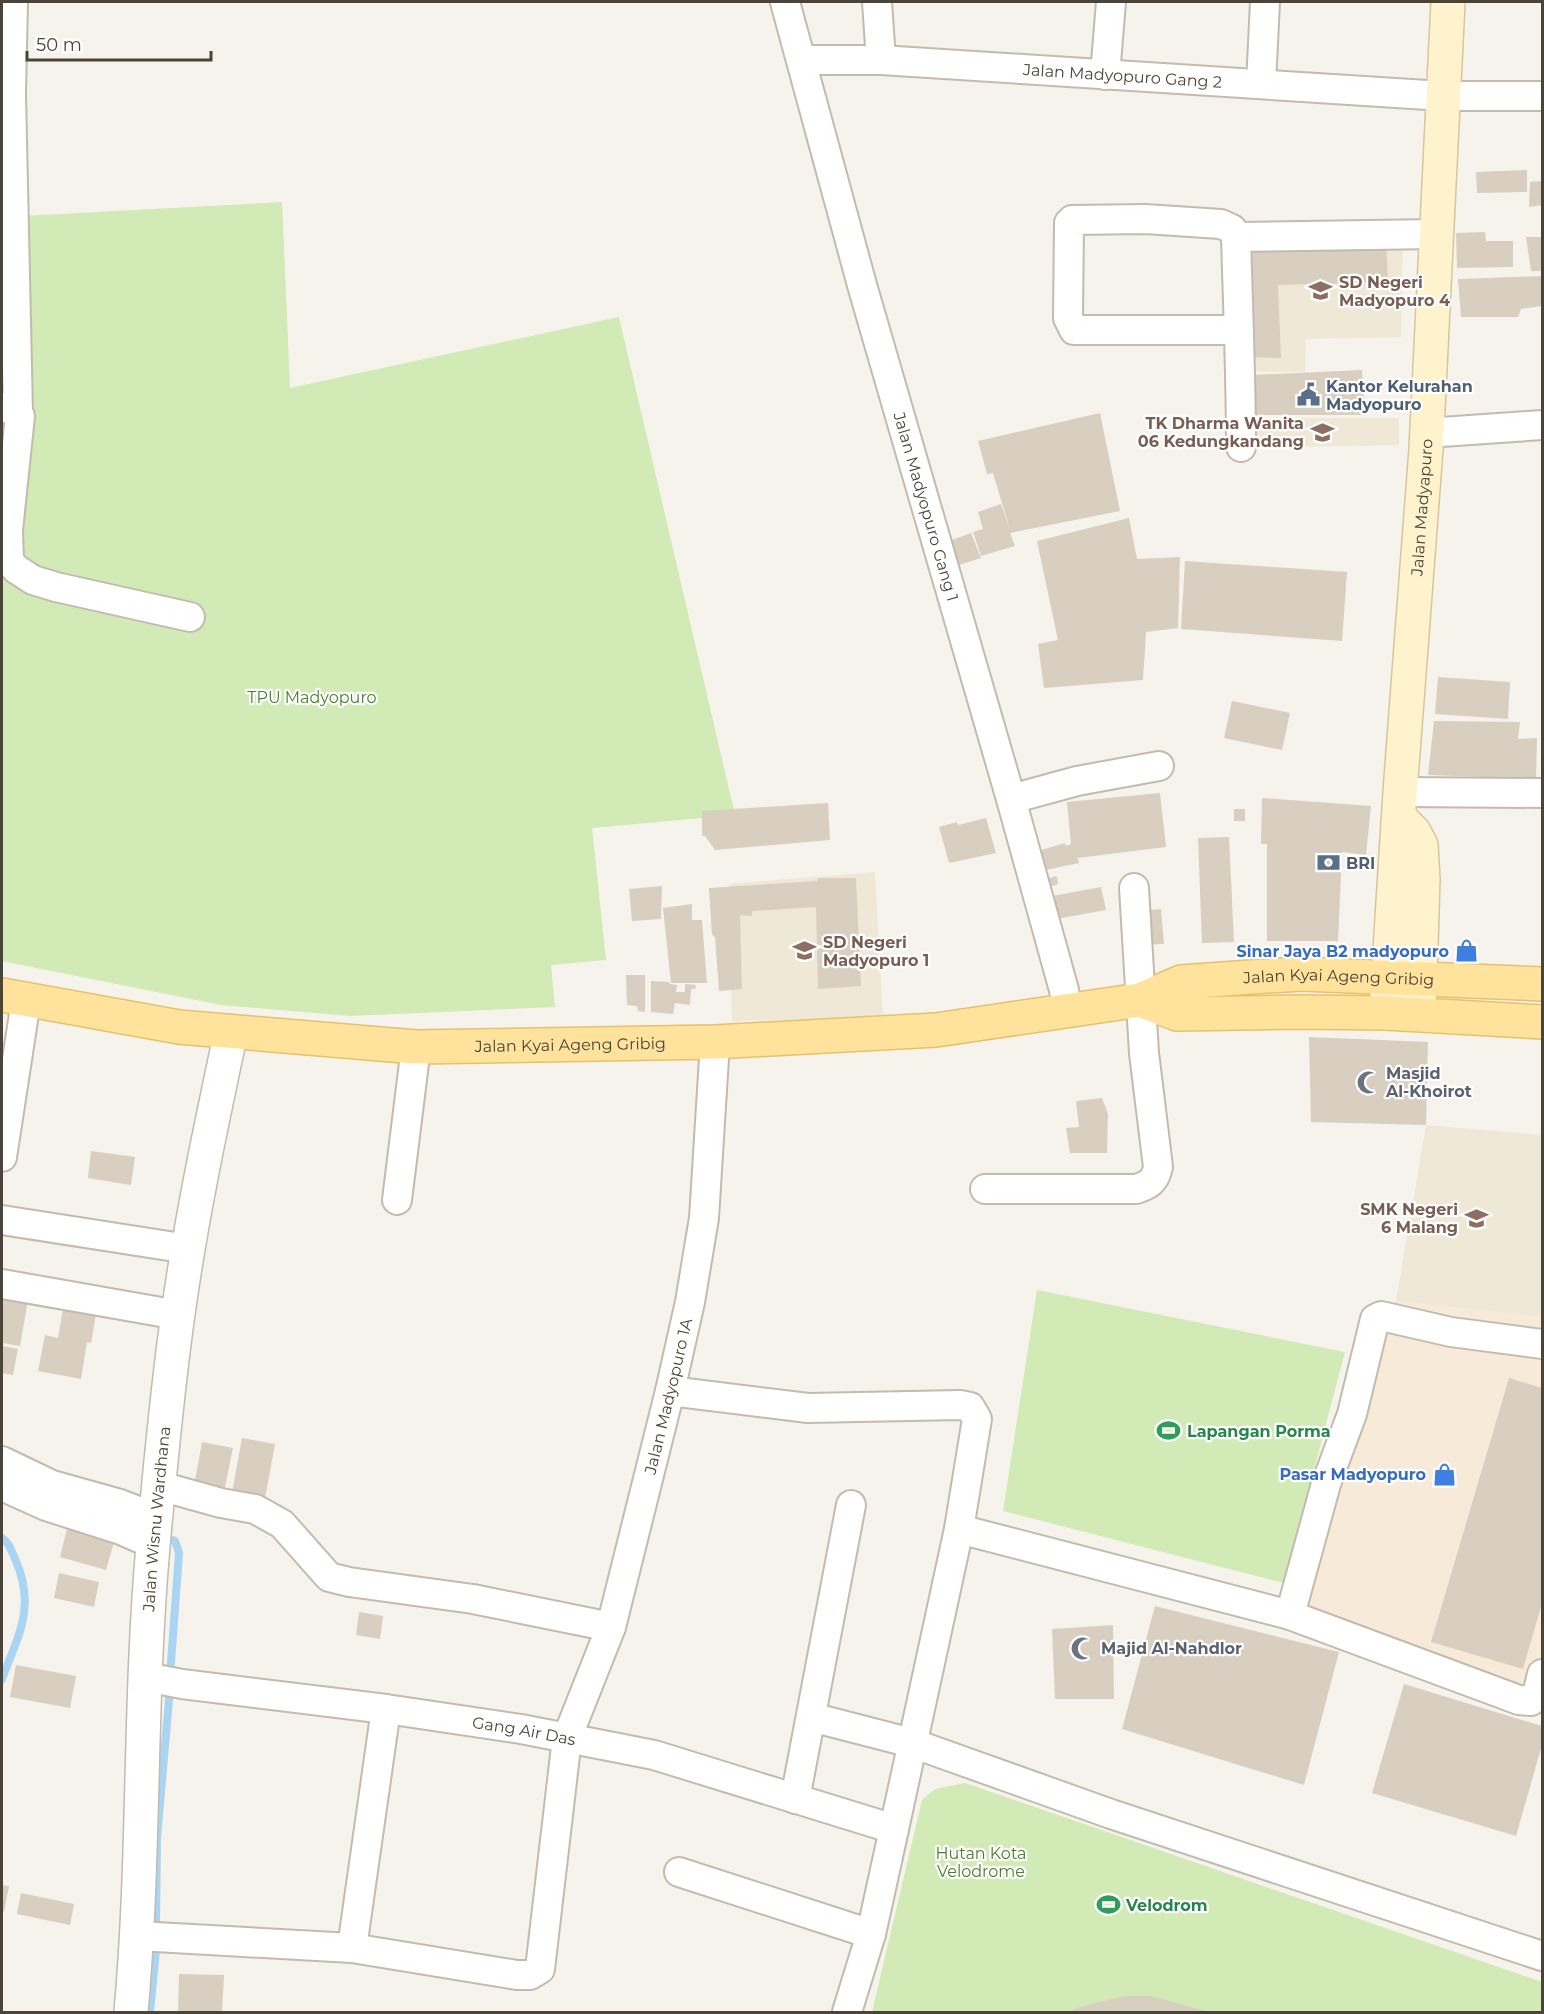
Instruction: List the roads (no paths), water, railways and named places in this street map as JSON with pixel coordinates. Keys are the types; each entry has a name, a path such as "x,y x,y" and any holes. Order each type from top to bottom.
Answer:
{"main road":[{"name":"Jalan Madyapuro","path":"1386,1013 1427,433 1448,2"},
{"path":"1400,805 1421,845 1423,879 1419,1014"},
{"name":"Jalan Kyai Ageng Gribig","path":"14,998 179,1027 416,1047 715,1042 806,1047 1140,1000 1181,981 1302,974 1542,984"},
{"name":"Jalan Kyai Ageng Gribig","path":"1140,1000 1177,1014 1386,1013 1542,1022"}],"street":[{"path":"14,2 6,94 10,410 20,422 5,529 9,561 16,569 33,580 190,617"},
{"name":"Jalan Madyopuro Gang 1","path":"785,2 862,285 1011,799 1064,990 1067,1011"},
{"path":"878,2 880,60"},
{"path":"1105,75 1111,2"},
{"path":"1262,84 1265,2"},
{"name":"Jalan Madyopuro Gang 2","path":"802,60 880,60 1443,96 1542,96"},
{"path":"1239,330 1074,330 1068,318 1069,223 1072,220 1145,219 1221,225 1232,230 1236,237 1239,330 1241,447"},
{"path":"1236,237 1436,234"},
{"path":"1427,433 1542,425"},
{"path":"1011,799 1077,781 1159,766"},
{"path":"1400,805 1542,794"},
{"path":"985,1189 1136,1189 1147,1186 1156,1177 1158,1167 1140,1000 1134,888"},
{"path":"2,1157 14,998"},
{"name":"Jalan Wisnu Wardhana","path":"131,2013 163,1680 154,1532 178,1315 188,1249 231,1032"},
{"name":"Jalan Madyopuro 1A","path":"352,1948 517,1975 530,1975 540,1969 567,1738 610,1627 670,1391 690,1302 704,1218 715,1042"},
{"path":"397,1200 416,1047"},
{"path":"2,1220 188,1249"},
{"path":"2,1284 178,1315"},
{"path":"1290,1615 1326,1484 1352,1414 1375,1319 1381,1316 1451,1332 1542,1344"},
{"path":"670,1391 808,1408 960,1405 970,1407 977,1419 959,1529 894,1829 870,1934 848,2013"},
{"path":"2,1461 49,1496 121,1530 154,1532"},
{"path":"2,1486 49,1496"},
{"path":"160,1486 221,1503 255,1509 282,1524 328,1577 473,1599 610,1627"},
{"path":"795,1798 851,1505"},
{"path":"959,1529 1290,1615 1520,1700 1532,1701 1538,1690 1542,1674"},
{"name":"Gang Air Das","path":"163,1680 521,1729 654,1755 894,1829"},
{"path":"138,1936 352,1948 386,1709"},
{"path":"811,1718 912,1743 1111,1814 1542,1956"},
{"path":"679,1872 870,1934"}],"waterway":[{"path":"162,1536 175,1541 179,1553 170,1676"},
{"path":"2,1538 10,1548 22,1578 25,1608 19,1635 2,1679"},
{"path":"156,1924 157,1838 170,1688"},
{"path":"150,2012 156,1950"}],"place":[{"name":"SD Negeri Madyopuro 4","path":"1321,291"},
{"name":"Kantor Kelurahan Madyopuro","path":"1308,395"},
{"name":"TK Dharma Wanita 06 Kedungkandang","path":"1322,432"},
{"name":"BRI","path":"1328,863"},
{"name":"SD Negeri Madyopuro 1","path":"805,951"},
{"name":"Sinar Jaya B2 madyopuro","path":"1467,951"},
{"name":"Masjid Al-Khoirot","path":"1368,1082"},
{"name":"SMK Negeri 6 Malang","path":"1476,1218"},
{"name":"Lapangan Porma","path":"1169,1431"},
{"name":"Pasar Madyopuro","path":"1444,1474"},
{"name":"Majid Al-Nahdlor","path":"1083,1648"},
{"name":"Velodrom","path":"1108,1905"}],"park label":[{"name":"TPU Madyopuro","path":"312,697"},
{"name":"Hutan Kota Velodrome","path":"981,1862"}]}
